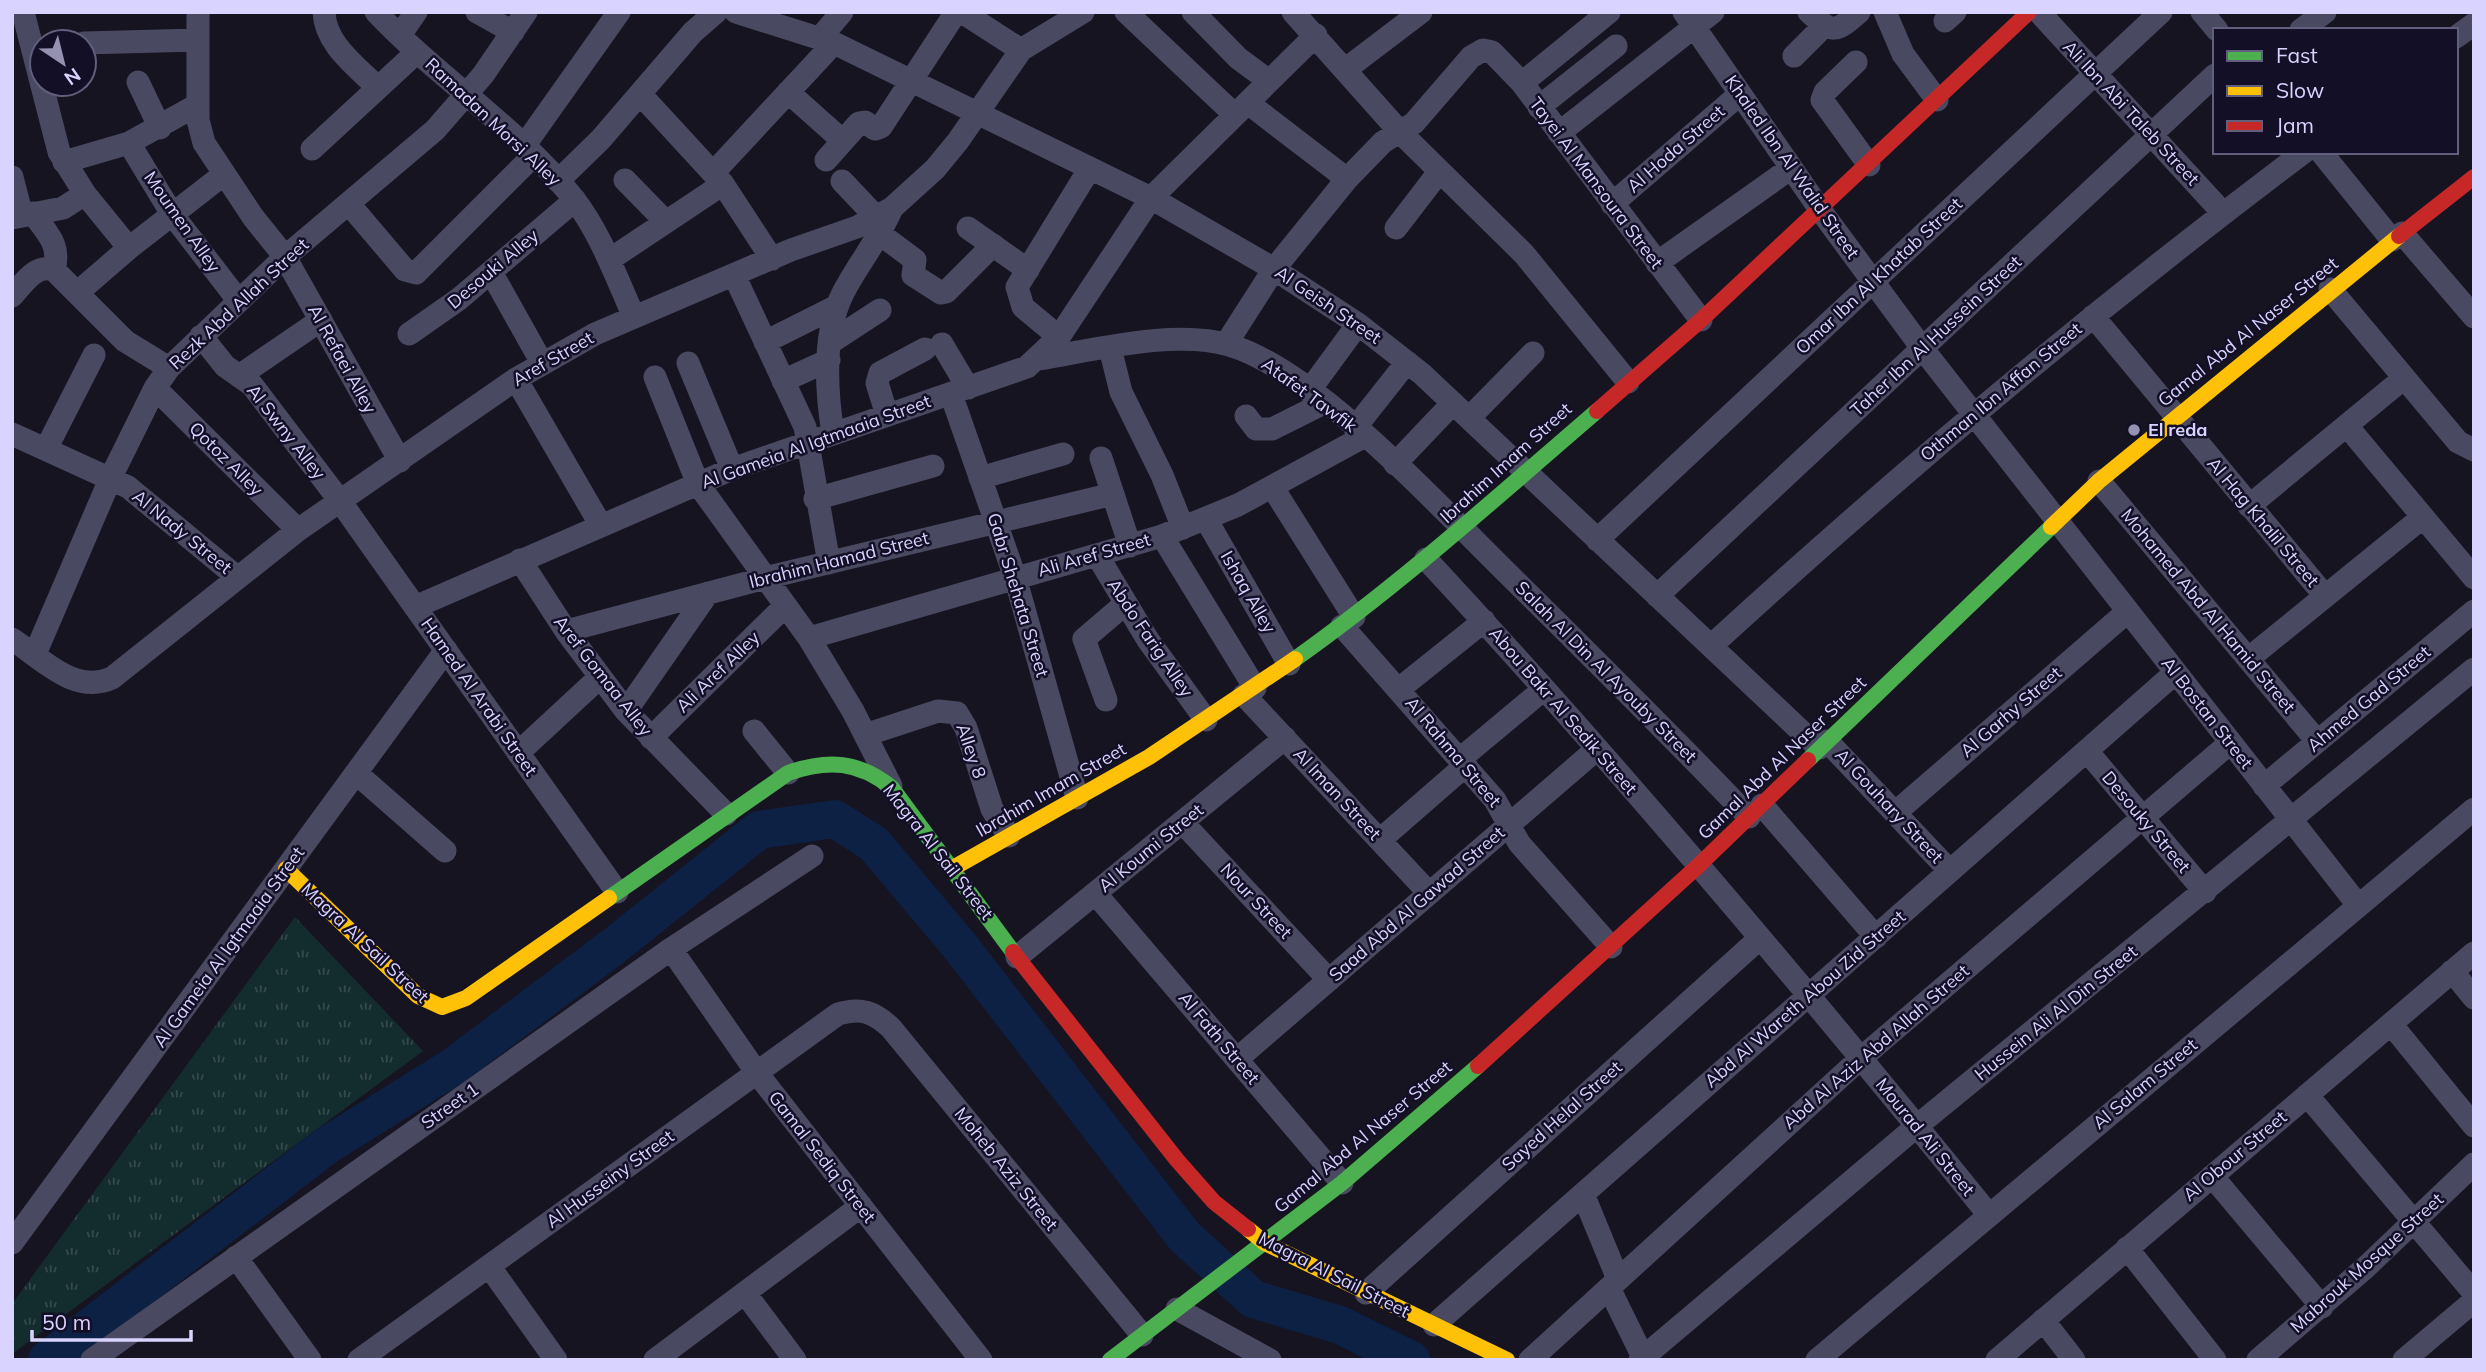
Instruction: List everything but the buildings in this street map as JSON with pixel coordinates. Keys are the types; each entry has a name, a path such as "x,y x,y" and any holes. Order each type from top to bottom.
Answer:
{"street":[{"name":"Al Refaei Alley","path":"198,12 197,105 204,143 223,175 285,257 400,461"},
{"path":"324,12 328,34 337,47 377,87"},
{"name":"Ramadan Morsi Alley","path":"376,12 529,151 575,200 593,228 634,317"},
{"path":"400,35 416,12"},
{"path":"477,12 513,32"},
{"name":"Rezk Abd Allah Street","path":"20,648 155,388 169,368 285,257 418,145 466,96 526,12"},
{"path":"349,204 405,270 416,273 529,151 620,12"},
{"path":"558,181 642,96 693,32 716,12"},
{"name":"Al Geish Street","path":"736,12 827,41 1151,198 1274,269 1357,324 1407,362 1461,410 1710,646 1823,745"},
{"path":"609,260 666,222 718,178 827,41 842,12"},
{"path":"826,160 861,122 880,128 959,12 1021,50"},
{"name":"Aref Street","path":"20,648 74,681 100,683 121,671 298,530 542,363 634,317 735,277 772,259 883,220 935,169 1021,50 1083,12"},
{"path":"1126,12 1242,109 1347,179"},
{"path":"1193,12 1238,58 1269,81"},
{"path":"1293,12 1399,132 1486,213 1524,254 1628,382"},
{"path":"1522,83 1609,12"},
{"path":"1559,133 1689,20 1713,12"},
{"path":"1794,56 1816,19 1833,29 1842,27 1859,12"},
{"path":"1885,12 1903,54 1937,100"},
{"name":"Ibrahim Imam Street","path":"953,868 1206,720 1348,622 1426,559 1701,320 1821,211 2029,12"},
{"name":"Ali Ibn Abi Taleb Street","path":"2039,12 2223,213"},
{"name":"Omar Ibn Al Khatab Street","path":"1597,540 2161,12"},
{"path":"2202,12 2215,28"},
{"path":"23,13 28,43"},
{"path":"1346,69 1408,16"},
{"name":"Khaled Ibn Al Walid Street","path":"1689,20 1872,282 2055,520"},
{"path":"2458,36 2474,24"},
{"name":"Al Gameia Al Igtmaaia Street","path":"415,607 600,524 732,469 1014,374 1039,359 1059,337 1151,198 1316,35"},
{"path":"98,43 197,40"},
{"path":"1539,107 1616,46"},
{"name":"Tayei Al Mansoura Street","path":"1399,132 1420,117 1471,57 1487,50 1522,83 1701,320"},
{"path":"312,149 417,52"},
{"path":"1856,62 1825,92 1822,100 1869,164"},
{"name":"Taher Ibn Al Hussein Street","path":"1657,596 2213,77"},
{"path":"138,82 160,128"},
{"path":"788,92 843,141"},
{"name":"Al Hoda Street","path":"1612,204 1740,93"},
{"path":"642,96 718,178 772,259"},
{"path":"43,98 64,162 85,194 129,248"},
{"path":"64,162 129,143 197,105"},
{"path":"1226,344 1274,269 1347,179 1383,142 1399,132"},
{"name":"Moumen Alley","path":"129,143 172,214 238,300"},
{"name":"Othman Ibn Affan Street","path":"1710,646 1973,414 2223,213 2301,154"},
{"path":"2322,154 2474,317"},
{"path":"1059,337 1019,301 1017,287 1090,168"},
{"path":"1657,263 1791,168"},
{"path":"1396,228 1439,172"},
{"path":"77,293 129,248 223,175"},
{"path":"12,177 23,216 56,246 58,254 54,270"},
{"name":"Gamal Abd Al Naser Street","path":"1110,1360 1342,1183 1611,947 1756,811 2055,520 2174,417 2330,289 2474,177"},
{"path":"625,180 666,222"},
{"path":"842,181 883,220 916,261 913,275 941,293 948,290 993,245"},
{"path":"23,216 63,208 85,194"},
{"name":"Desouki Alley","path":"409,334 491,272 575,200"},
{"path":"833,433 827,387 837,306 883,220"},
{"path":"968,228 1028,270"},
{"path":"12,296 35,272 42,268 54,270 125,341 169,368"},
{"path":"491,272 542,363"},
{"path":"735,277 808,442 815,499 829,563"},
{"path":"2330,289 2458,442 2474,450"},
{"path":"765,342 837,306"},
{"path":"783,381 830,351 880,310"},
{"name":"Al Hag Khalil Street","path":"2093,316 2325,596"},
{"path":"239,376 321,320"},
{"path":"1246,416 1256,429 1267,431 1316,397 1357,324"},
{"name":"Al Swny Alley","path":"201,336 225,366 252,385 340,501"},
{"name":"Atafet Tawfik","path":"1039,359 1169,342 1226,344 1270,363 1316,397 1360,432 1462,528"},
{"name":"Gabr Shehata Street","path":"887,415 877,383 880,373 933,346 959,391 980,478 1015,577 1077,797"},
{"name":"Al Iman Street","path":"1110,348 1121,392 1162,475 1173,532 1250,692 1285,738 1429,893"},
{"path":"1395,464 1533,353"},
{"path":"47,449 94,355"},
{"name":"Ali Aref Street","path":"809,638 1130,546 1206,519 1273,488 1360,432 1407,362"},
{"path":"688,363 732,469"},
{"path":"654,377 698,484 809,638 892,788"},
{"path":"516,379 600,524"},
{"path":"2249,506 2404,379"},
{"name":"Qotoz Alley","path":"155,388 298,530"},
{"path":"2347,426 2474,578"},
{"name":"Al Nady Street","path":"12,434 111,477 148,501 237,577"},
{"path":"980,478 1063,454"},
{"path":"1101,458 1130,546"},
{"path":"815,499 933,466"},
{"name":"Mohamed Abd Al Hamid Street","path":"2099,481 2317,741"},
{"name":"Al Rahma Street","path":"1273,488 1348,622 1399,690 1495,800 1519,843 1611,947"},
{"name":"Ibrahim Hamad Street","path":"566,631 765,578 1113,494"},
{"name":"Hamed Al Arabi Street","path":"340,501 617,892"},
{"path":"2248,659 2423,517"},
{"name":"Ishaq Alley","path":"1206,519 1289,664"},
{"name":"Al Bostan Street","path":"2055,520 2358,905"},
{"name":"Salah Al Din Al Ayouby Street","path":"1462,528 1756,811 1876,937"},
{"name":"Abdo Farig Alley","path":"1097,555 1125,604 1206,720"},
{"name":"Abou Bakr Al Sedik Street","path":"1426,559 1484,621 1698,866"},
{"name":"Aref Gomaa Alley","path":"520,560 566,631 626,710 726,814"},
{"path":"626,710 708,593"},
{"path":"1106,701 1084,639 1125,604"},
{"name":"Ali Aref Alley","path":"651,738 785,606"},
{"name":"Ahmed Gad Street","path":"2264,786 2474,611"},
{"name":"Al Garhy Street","path":"1895,813 2127,612"},
{"path":"1399,690 1484,621"},
{"name":"Al Gameia Al Igtmaaia Street","path":"12,1243 446,650"},
{"name":"Hussein Ali Al Din Street","path":"1642,1359 1917,1126 2474,669"},
{"name":"Abd Al Wareth Abou Zid Street","path":"1434,1325 2175,673"},
{"path":"518,752 600,677"},
{"path":"1380,841 1544,689"},
{"name":"Alley 8","path":"865,735 938,711 957,713 966,728 992,809 1009,836"},
{"path":"754,731 788,773"},
{"name":"Al Koumi Street","path":"1017,957 1285,738"},
{"name":"Abd Al Aziz Abd Allah Street","path":"1530,1360 1860,1059 2230,743"},
{"name":"Al Gouhary Street","path":"1823,745 1895,813 1950,871"},
{"name":"Saad Abd Al Gawad Street","path":"1237,1059 1597,749"},
{"name":"Desouky Street","path":"2087,751 2205,892"},
{"name":"Magra Al Sail Street","path":"286,869 428,1005 441,1008 454,1006 788,773 812,763 839,761 859,766 878,775 892,788 1017,957 1214,1202 1265,1243 1507,1360"},
{"path":"356,773 445,851"},
{"name":"Al Salam Street","path":"1816,1360 2474,809"},
{"name":"Nour Street","path":"1182,822 1329,980"},
{"name":"Street 1","path":"92,1360 671,949 812,856"},
{"name":"Mourad Ali Street","path":"1698,866 1989,1215"},
{"name":"Al Fath Street","path":"1095,893 1342,1183"},
{"name":"Sayed Helal Street","path":"1366,1293 1759,939"},
{"name":"Gamal Sediq Street","path":"671,949 757,1073 981,1360"},
{"name":"Al Obour Street","path":"1997,1360 2474,953"},
{"path":"2452,971 2474,998"},
{"name":"Al Husseiny Street","path":"359,1360 838,1014 853,1009 865,1011"},
{"name":"Moheb Aziz Street","path":"865,1011 877,1015 891,1028 1142,1335"},
{"path":"2391,1024 2474,1126"},
{"path":"2307,1095 2474,1293"},
{"name":"Mabrouk Mosque Street","path":"2265,1357 2474,1164"},
{"path":"2212,1176 2322,1307"},
{"path":"1583,1194 1642,1359"},
{"path":"655,1360 861,1206"},
{"path":"2127,1248 2215,1360"},
{"path":"236,1258 310,1360"},
{"path":"489,1266 556,1360"},
{"path":"745,1293 792,1359"},
{"path":"2404,1360 2474,1301"},
{"path":"1184,1303 1270,1360"},
{"path":"2042,1320 2074,1360"}],"green space":[{"path":"295,917 423,1051 12,1354 12,1304"}],"waterway":[{"path":"47,1360 326,1146 454,1066 614,946 759,830 835,819 874,844 959,945 1184,1236 1253,1299 1340,1325 1411,1360"}],"traffic: fast":[{"path":"1295,659 1411,570 1597,411"},
{"path":"1808,760 2051,527"},
{"path":"609,898 788,773 816,766 843,765 867,772 892,788 1013,952"},
{"path":"1110,1360 1342,1183 1478,1066"}],"traffic: slow":[{"path":"2051,527 2099,481 2399,236"},
{"path":"953,868 1149,757 1295,659"},
{"path":"286,869 418,996 442,1007 466,998 609,898"},
{"path":"1248,1229 1265,1243 1507,1360"}],"traffic: jam":[{"path":"1597,411 1701,320 2029,12"},
{"path":"2399,236 2474,177"},
{"path":"1478,1066 1698,866 1808,760"},
{"path":"1013,952 1177,1160 1214,1202 1248,1229"}],"place":[{"name":"El reda","path":"2134,430"}]}
